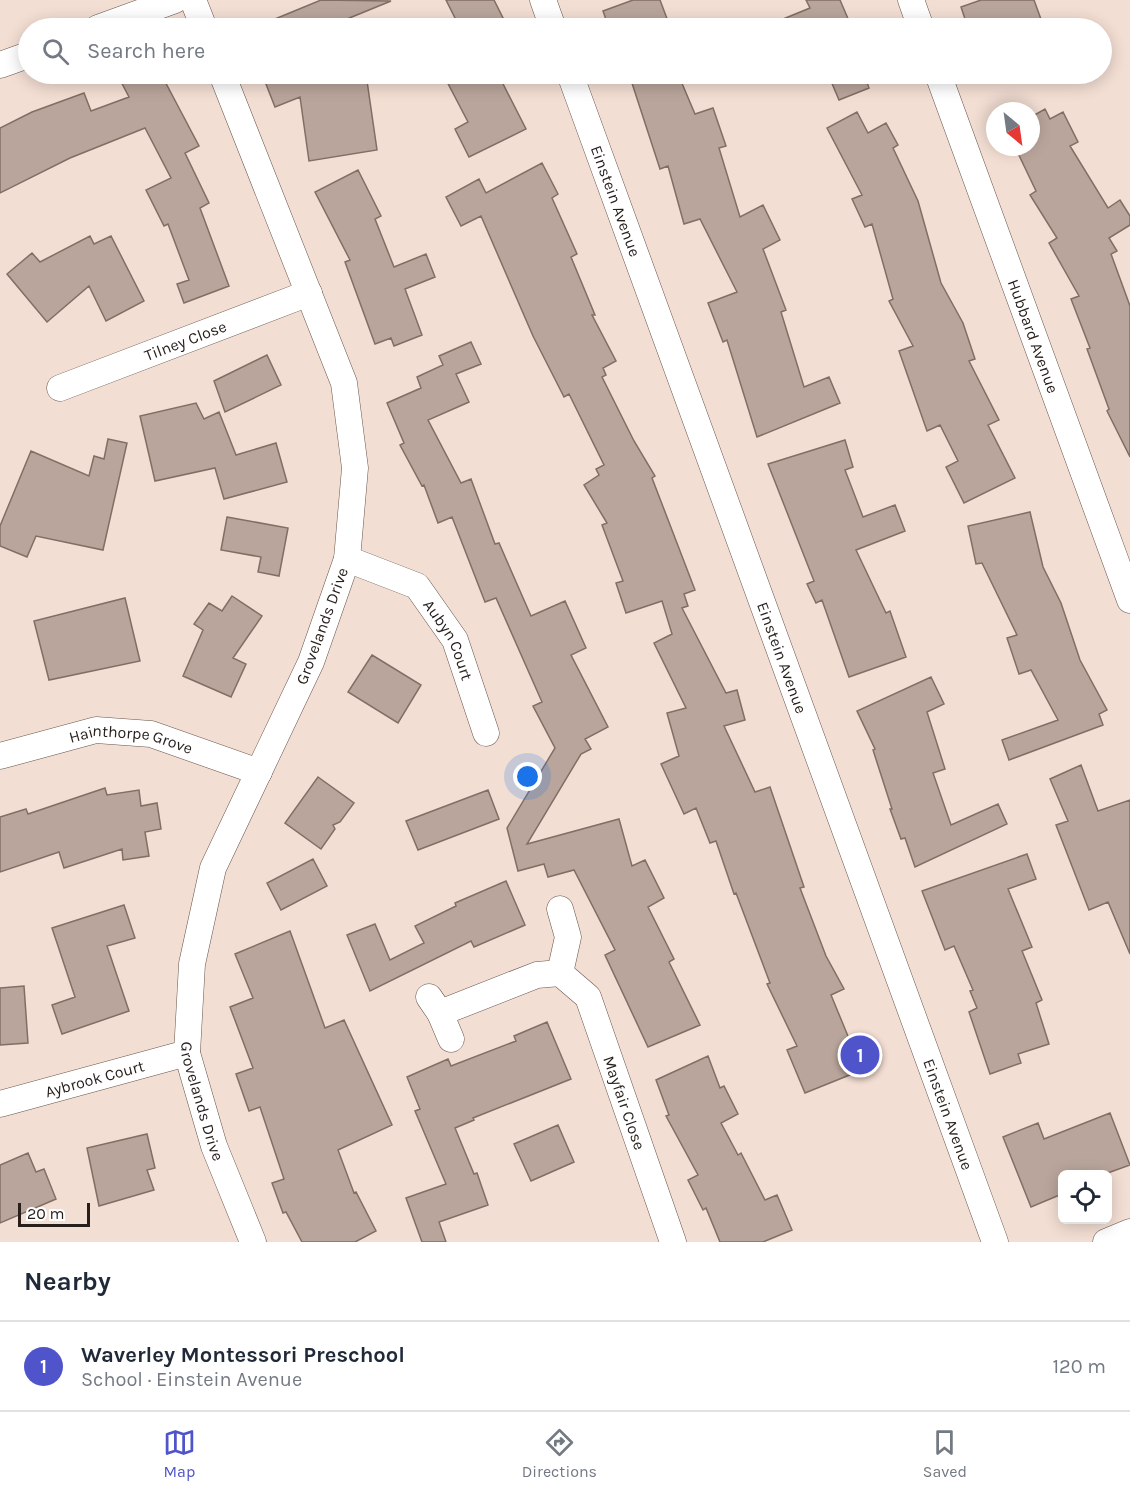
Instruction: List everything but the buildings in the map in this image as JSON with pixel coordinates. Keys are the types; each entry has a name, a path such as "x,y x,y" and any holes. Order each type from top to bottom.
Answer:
{"street":[{"path":"126,18 175,0"},
{"path":"193,0 200,18"},
{"path":"543,0 549,18"},
{"path":"911,0 917,18"},
{"path":"0,65 18,58"},
{"name":"Grovelands Drive","path":"226,84 344,383 355,468 346,559 312,662 213,868 192,964 187,1053 214,1146 252,1242"},
{"name":"Einstein Avenue","path":"574,84 995,1242"},
{"name":"Hubbard Avenue","path":"942,84 1130,600"},
{"name":"Tilney Close","path":"60,388 309,293"},
{"name":"Aubyn Court","path":"346,559 417,586 455,640 486,733"},
{"name":"Hainthorpe Grove","path":"0,756 96,730 151,734 259,772"},
{"path":"451,1039 435,1005 537,975 560,974 568,938 560,909"},
{"name":"Mayfair Close","path":"560,974 588,997 673,1242"},
{"name":"Aybrook Court","path":"0,1104 187,1053"},
{"path":"1106,1242 1130,1232"}],"place":[{"name":"Waverley Montessori Preschool","path":"860,1055"}]}
